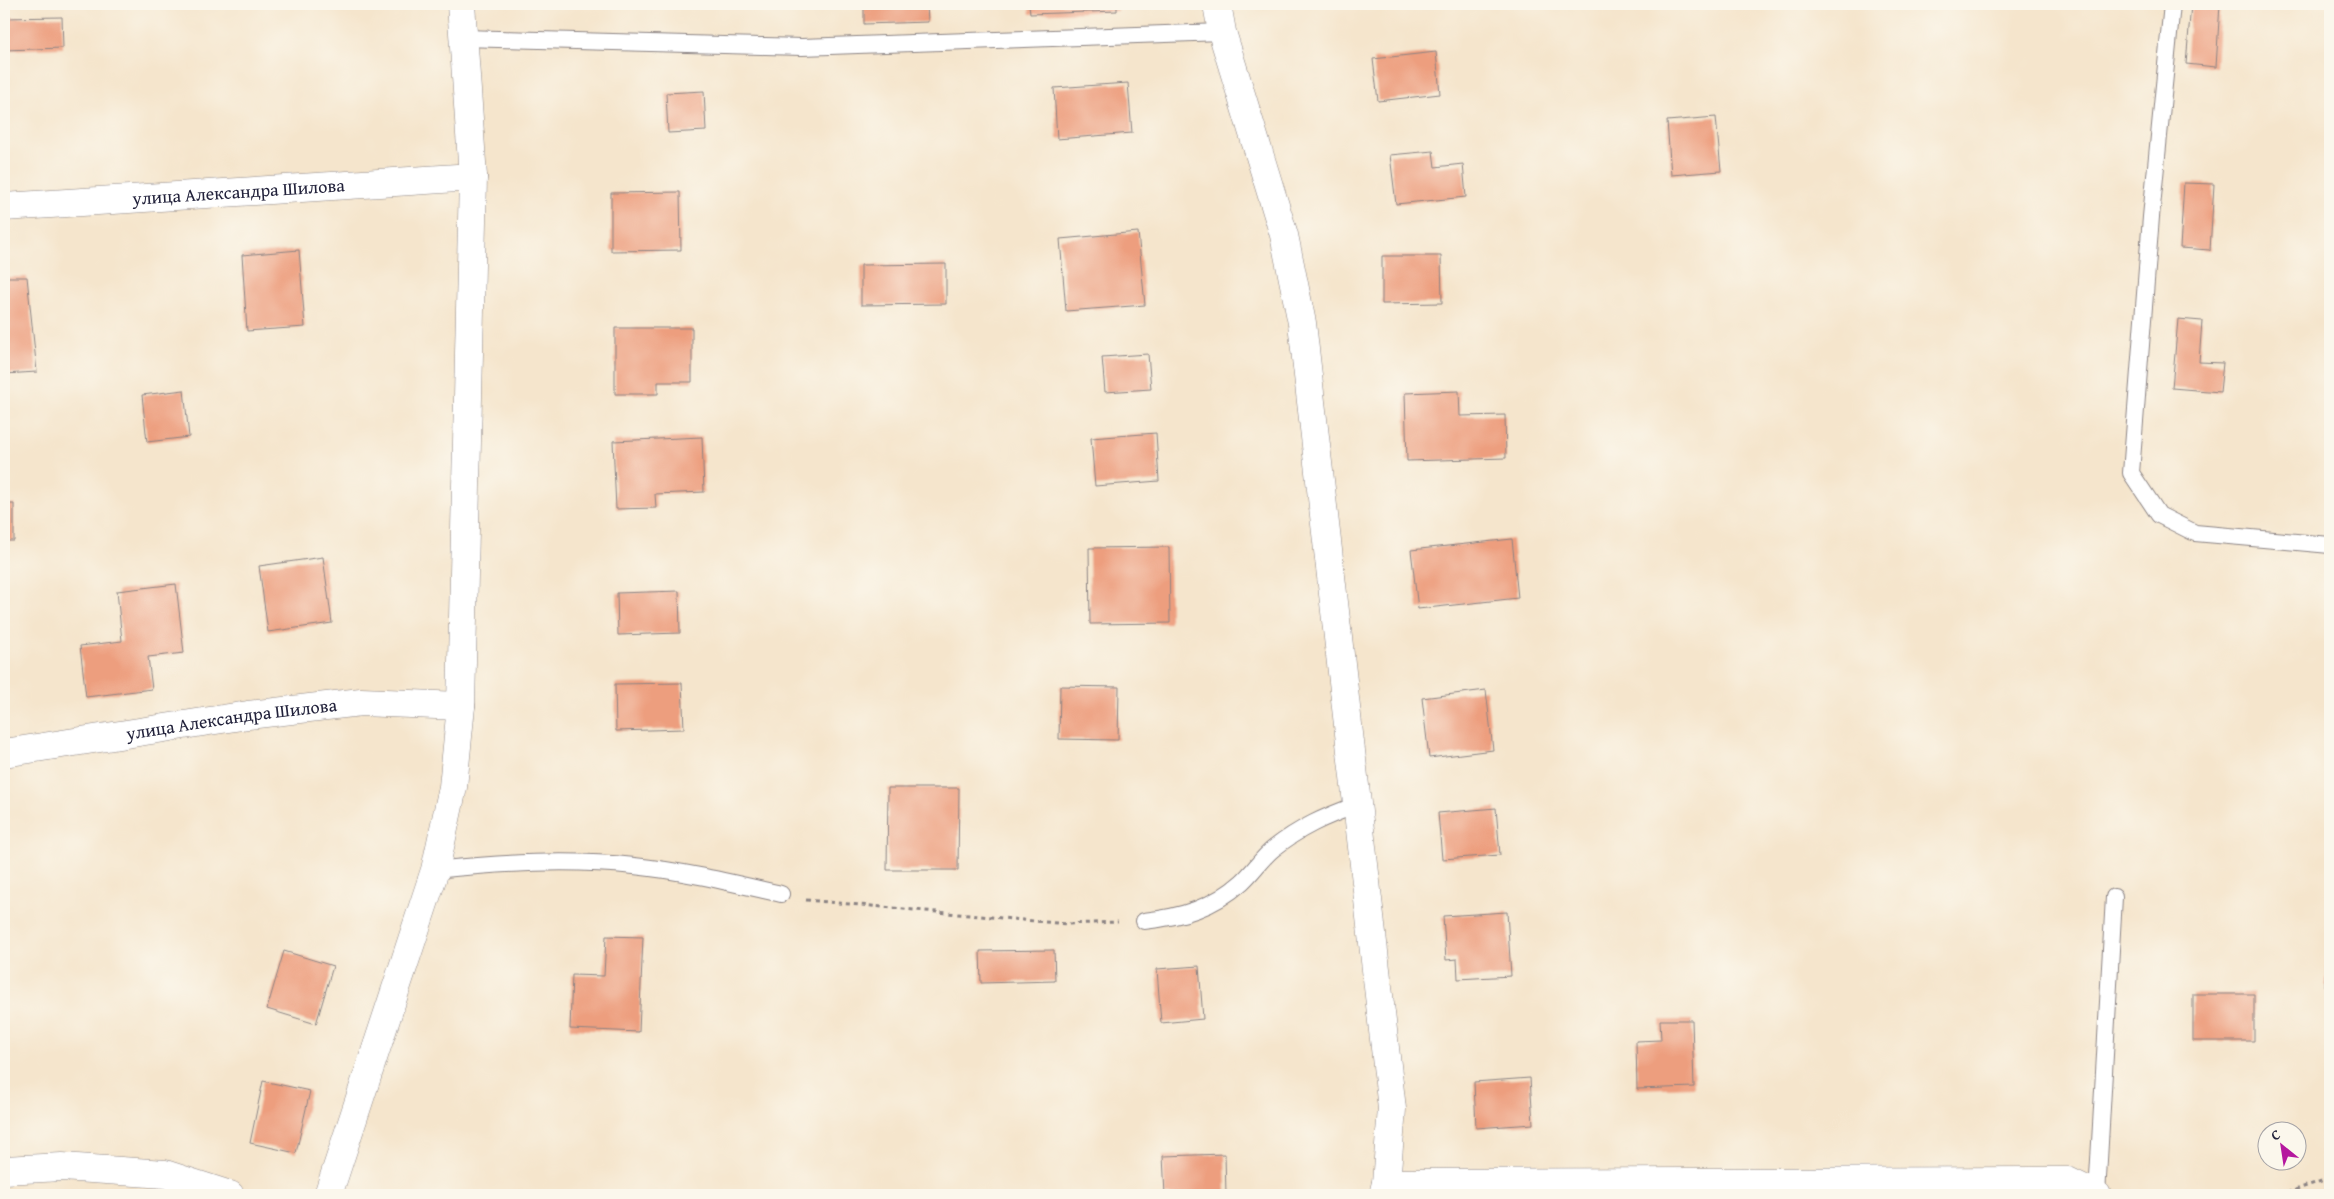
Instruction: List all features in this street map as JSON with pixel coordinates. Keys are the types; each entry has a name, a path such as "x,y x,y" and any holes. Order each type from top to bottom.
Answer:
{"street":[{"path":"328,1195 435,870 453,787 461,706 473,177 461,4"},
{"path":"1217,4 1222,32 1284,235 1302,323 1392,1109 1385,1189 2068,1181 2097,1195"},
{"name":"улица Александра Шилова","path":"4,207 473,177"},
{"name":"улица Александра Шилова","path":"4,753 248,715 361,702 461,706"},
{"path":"4,1170 62,1167 165,1174 230,1195"}],"lane":[{"path":"2172,4 2151,218 2131,473 2159,515 2195,532 2330,545"},
{"path":"463,38 802,46 1222,32"},
{"path":"1144,921 1176,918 1196,912 1218,900 1242,882 1271,850 1290,836 1318,819 1357,805"},
{"path":"435,870 502,863 568,862 634,866 700,875 781,894"},
{"path":"2097,1195 2114,897"}],"path":[{"path":"781,894 812,901 1067,924 1144,921"},
{"path":"2280,1195 2330,1178"}],"building":[{"path":"864,4 927,4 928,22 864,24"},
{"path":"1029,4 1117,4 1117,11 1030,14"},
{"path":"2191,4 2220,4 2216,67 2186,64"},
{"path":"62,17 63,48 4,50 4,18"},
{"path":"1436,52 1440,94 1378,101 1373,59"},
{"path":"1128,83 1132,133 1057,139 1054,88"},
{"path":"704,91 706,131 668,133 666,93"},
{"path":"1716,117 1721,171 1671,175 1667,121"},
{"path":"1433,151 1435,167 1463,164 1466,197 1396,204 1390,155"},
{"path":"2184,183 2214,184 2210,250 2180,248"},
{"path":"680,192 681,250 611,251 611,193"},
{"path":"1138,232 1145,305 1066,311 1060,239"},
{"path":"299,250 305,327 247,331 242,255"},
{"path":"1382,256 1441,256 1442,303 1382,304"},
{"path":"946,264 946,304 861,305 861,265"},
{"path":"4,277 27,277 37,372 4,374"},
{"path":"2178,319 2202,321 2199,362 2223,363 2220,392 2172,388"},
{"path":"615,328 692,328 692,382 658,382 658,394 615,394"},
{"path":"1148,354 1151,389 1105,392 1102,357"},
{"path":"184,390 189,437 147,442 142,395"},
{"path":"1459,391 1460,416 1505,415 1506,458 1407,461 1405,393"},
{"path":"1156,433 1159,481 1095,486 1091,438"},
{"path":"702,437 704,492 655,494 656,508 616,509 613,441"},
{"path":"4,504 14,504 14,541 4,541"},
{"path":"1512,539 1518,598 1418,609 1411,550"},
{"path":"1169,547 1170,623 1090,624 1089,548"},
{"path":"323,557 332,623 268,632 259,566"},
{"path":"176,584 184,653 148,657 152,689 86,697 80,646 122,641 117,591"},
{"path":"679,591 680,633 618,635 617,593"},
{"path":"682,683 684,729 616,731 615,684"},
{"path":"1060,686 1119,687 1118,740 1059,739"},
{"path":"1486,690 1493,750 1429,758 1422,698"},
{"path":"888,788 959,788 958,870 887,870"},
{"path":"1496,808 1500,855 1442,859 1438,813"},
{"path":"1507,912 1511,976 1458,979 1457,959 1446,960 1443,916"},
{"path":"2327,930 2330,930 2330,987 2325,987"},
{"path":"606,936 643,937 639,1032 570,1029 572,975 604,976"},
{"path":"1054,950 1055,981 981,983 980,951"},
{"path":"284,951 333,966 316,1024 267,1009"},
{"path":"1199,966 1203,1019 1161,1023 1157,969"},
{"path":"2193,994 2254,994 2254,1041 2193,1041"},
{"path":"1660,1020 1692,1020 1694,1087 1637,1089 1636,1041 1661,1040"},
{"path":"1530,1078 1533,1124 1476,1128 1474,1082"},
{"path":"263,1081 310,1091 296,1153 250,1143"},
{"path":"1225,1154 1226,1195 1165,1195 1163,1156"}]}
